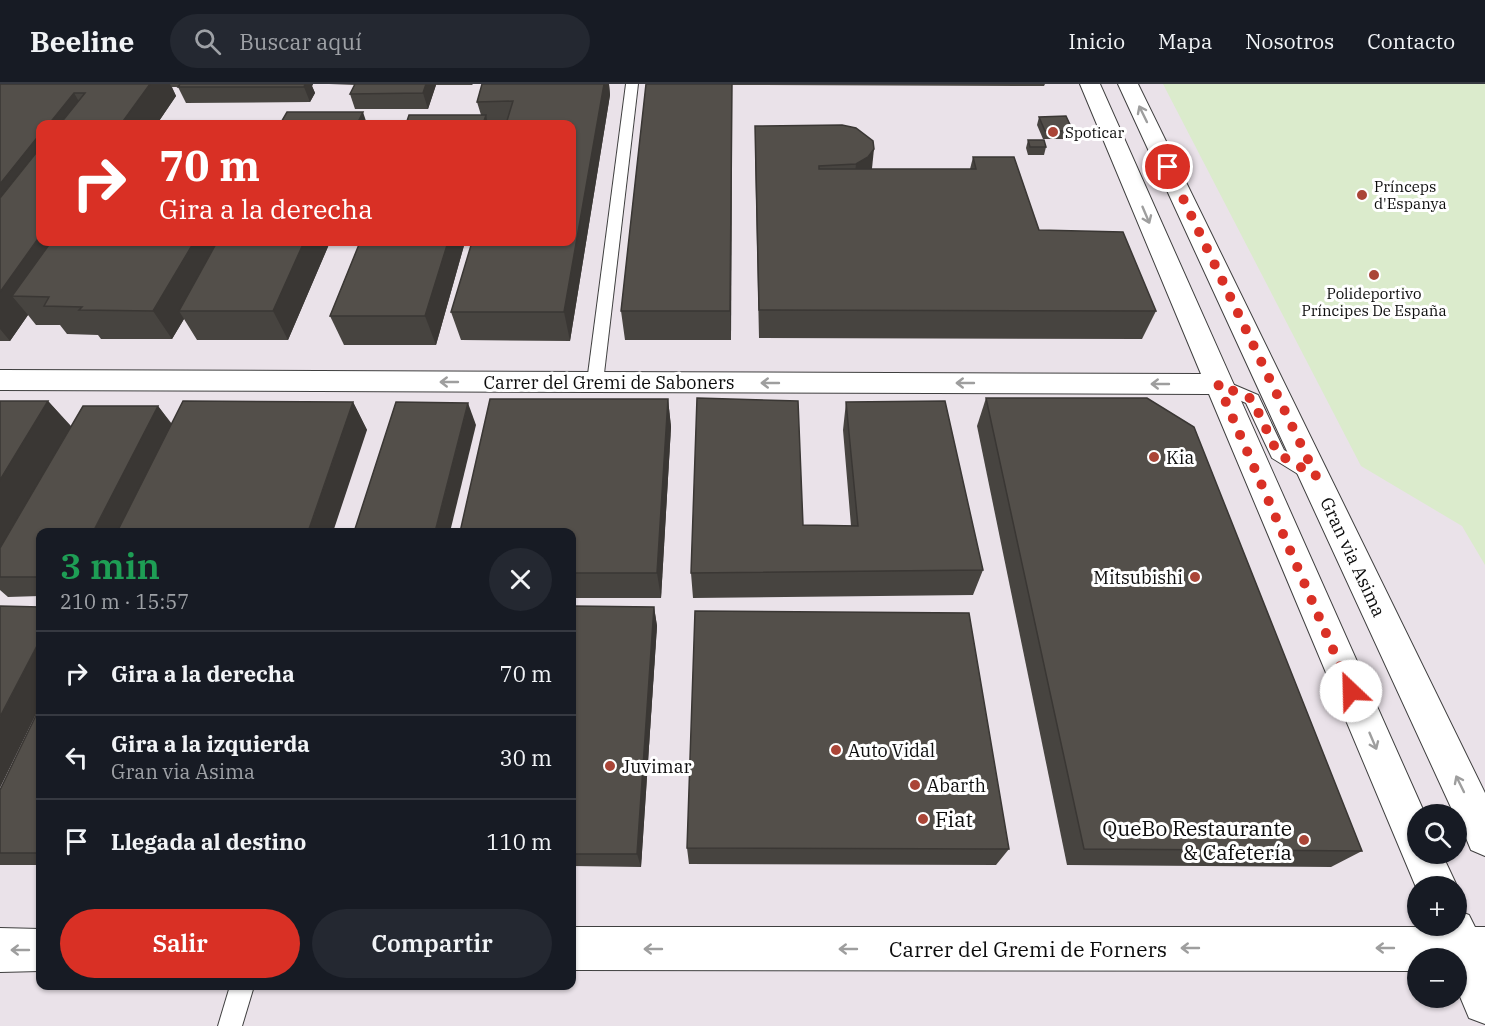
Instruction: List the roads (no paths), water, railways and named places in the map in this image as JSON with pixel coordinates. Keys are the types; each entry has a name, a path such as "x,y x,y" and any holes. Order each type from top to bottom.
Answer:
{"street":[{"path":"1090,84 1407,820"},
{"name":"Gran via Asima","path":"1128,84 1485,836"},
{"name":"Carrer del Gremi de Saboners","path":"0,380 1218,384"},
{"path":"1466,941 1485,1002"},
{"name":"Carrer del Gremi de Forners","path":"576,950 1466,941"},
{"path":"0,950 36,950"}],"lane":[{"path":"595,382 632,84"},
{"path":"1218,384 1252,399 1278,454 1316,476"},
{"path":"230,1026 241,990"}],"place":[{"name":"Spoticar","path":"1053,132"},
{"name":"Prínceps d'Espanya","path":"1362,195"},
{"name":"Polideportivo Príncipes De España","path":"1374,275"},
{"name":"Kia","path":"1154,457"},
{"name":"Mitsubishi","path":"1195,577"},
{"name":"Auto Vidal","path":"836,750"},
{"name":"Juvimar","path":"610,766"},
{"name":"Abarth","path":"915,785"},
{"name":"Fiat","path":"923,819"},
{"name":"QueBo Restaurante & Cafetería","path":"1304,840"}]}
